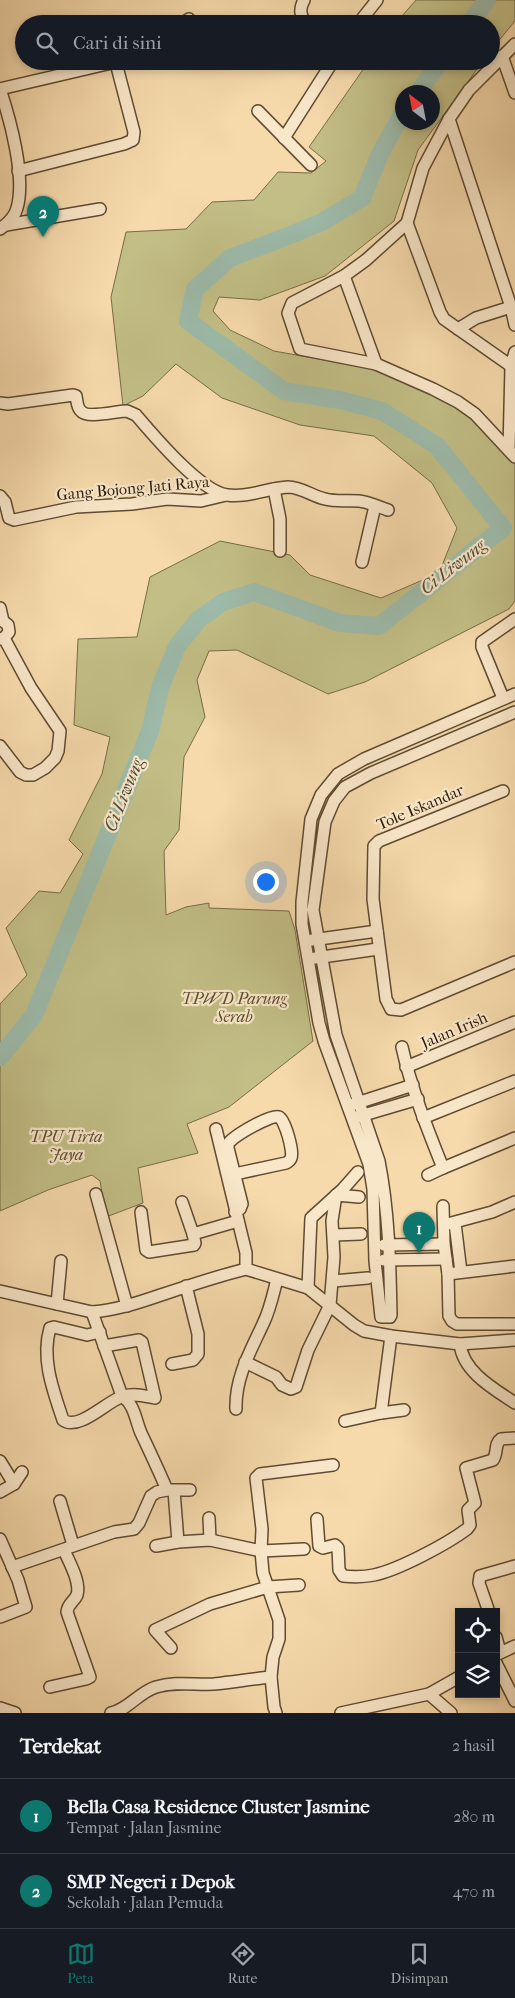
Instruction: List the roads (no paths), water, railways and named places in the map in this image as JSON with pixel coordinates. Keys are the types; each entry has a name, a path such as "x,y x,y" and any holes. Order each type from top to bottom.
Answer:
{"street":[{"path":"301,15 300,8 304,0"},
{"path":"365,15 377,0"},
{"path":"515,44 502,56 515,93"},
{"path":"3,227 17,208 18,171 5,122 0,89 83,70"},
{"path":"18,171 124,144 132,140 134,132 120,70"},
{"path":"284,138 327,70"},
{"path":"488,70 469,90 449,119 423,168 407,223 378,250 344,276 292,303 288,309 288,318 300,349 376,364 458,402 475,414 512,453"},
{"path":"258,111 311,165"},
{"path":"449,119 511,307 515,325"},
{"path":"3,227 100,209"},
{"path":"407,223 440,312 448,324 511,366"},
{"path":"344,276 376,364"},
{"path":"458,329 476,318 511,307"},
{"path":"512,453 511,366 515,352"},
{"name":"Gang Bojong Jati Raya","path":"0,403 8,404 73,395 77,398 83,414 131,412 183,465 204,483 226,495"},
{"name":"Gang Bojong Jati Raya","path":"0,496 4,500 9,518 14,520 76,507 132,504 167,498 201,501 226,495 244,495 297,488 326,499 344,502 359,501 388,510"},
{"path":"274,490 280,519 280,551"},
{"path":"362,562 375,506"},
{"path":"0,608 2,622 8,625 9,632 2,638 31,688 60,731 58,751 55,758 45,768 33,775 26,775 20,772 0,746"},
{"path":"503,698 482,645 484,640 515,619"},
{"path":"353,1105 324,1041 305,941 302,902 311,819 321,795 338,774 364,759 515,694"},
{"path":"357,1117 379,1161 382,1178 390,1260 390,1317 379,1314 374,1260 373,1189 369,1164 336,1035 313,910 324,822 334,801 345,787 371,773 515,712"},
{"name":"Tole Iskandar","path":"503,791 378,840 374,846 373,900 386,999 391,1009 401,1010 515,962"},
{"path":"305,941 376,931"},
{"path":"308,959 378,949"},
{"name":"Jalan Irish","path":"406,1068 515,1022"},
{"path":"402,1047 406,1068 443,1168"},
{"path":"424,1118 515,1081"},
{"path":"353,1105 413,1085"},
{"path":"357,1117 418,1099"},
{"path":"192,1234 236,1216 240,1209 242,1204 228,1148 231,1140 241,1132 273,1117 281,1118 284,1122 290,1145 292,1156 290,1160 286,1163 235,1174"},
{"path":"216,1129 246,1253 246,1269"},
{"path":"428,1175 515,1138"},
{"path":"308,1288 311,1218 358,1172"},
{"path":"96,1194 127,1306"},
{"path":"336,1195 359,1197"},
{"path":"245,1362 276,1377 284,1386 294,1388 296,1386 308,1350 330,1305 333,1281 334,1235 332,1221 336,1195"},
{"path":"141,1212 146,1250 148,1252 194,1246 195,1243 182,1202"},
{"path":"449,1224 492,1212 515,1202"},
{"path":"443,1206 461,1272"},
{"path":"492,1212 515,1211"},
{"path":"449,1224 444,1244 448,1274 449,1316 452,1321 457,1324 515,1324"},
{"path":"334,1235 361,1234"},
{"path":"374,1245 444,1244"},
{"path":"374,1260 446,1259"},
{"path":"56,1304 61,1261"},
{"path":"448,1274 515,1266"},
{"path":"0,1291 92,1312 127,1306 186,1286 246,1269 308,1288 359,1328 390,1336 460,1344 515,1340"},
{"path":"333,1281 368,1278"},
{"path":"236,1409 237,1389 245,1362 266,1316 277,1279"},
{"path":"172,1364 193,1360 198,1354 198,1334 186,1286"},
{"path":"92,1312 122,1396 133,1410 140,1431 171,1491 178,1542"},
{"path":"100,1332 87,1335 54,1327 50,1328 46,1342 48,1367 63,1420 70,1423 87,1417 122,1396 136,1394 156,1398 142,1342 139,1340 104,1346"},
{"path":"381,1413 390,1336"},
{"path":"460,1344 463,1355 476,1374 515,1403"},
{"path":"345,1421 404,1410"},
{"path":"317,1519 319,1546 323,1548 335,1545 338,1548 339,1570 343,1576 375,1575 402,1565 467,1529 470,1525 468,1510 475,1503 466,1468 493,1460 496,1454 497,1443 501,1439 515,1438"},
{"path":"0,1461 14,1484"},
{"path":"276,1713 271,1677 280,1630 277,1610 263,1573 258,1476 260,1474 332,1465"},
{"path":"0,1492 14,1484 22,1472"},
{"path":"12,1567 123,1530 134,1529 139,1523 151,1496 157,1492 190,1490"},
{"path":"50,1687 90,1677 67,1612 70,1602 77,1595 78,1584 60,1501"},
{"path":"209,1518 210,1540"},
{"path":"0,1539 21,1588 26,1607 0,1617"},
{"path":"156,1546 178,1542 210,1540 261,1551 304,1549"},
{"path":"488,1608 479,1583 480,1576 515,1566"},
{"path":"170,1648 155,1630 210,1604 268,1587 299,1585"},
{"path":"500,1656 515,1646"},
{"path":"500,1662 515,1701"},
{"path":"111,1713 117,1712 143,1692 158,1686 192,1683 214,1684 271,1677"},
{"path":"341,1713 364,1710 429,1694 455,1679"},
{"path":"429,1694 451,1713"},
{"path":"0,1708 15,1713"}],"waterway":[{"name":"Ci Liwung","path":"476,15 487,0"},
{"name":"Ci Liwung","path":"423,85 434,70"},
{"name":"Ci Liwung","path":"0,1057 34,1015 150,731 160,688 177,646 199,619 223,602 254,592 340,623 379,626 503,528 437,446 382,411 340,400 284,391 188,321 195,289 230,258 322,222 362,198 380,154 395,127"}],"place":[{"name":"SMP Negeri 1 Depok","path":"43,237"},
{"name":"Bella Casa Residence Cluster Jasmine","path":"419,1253"}],"park label":[{"name":"TPWD Parung Serab","path":"234,1007"},
{"name":"TPU Tirta Jaya","path":"66,1145"}]}
